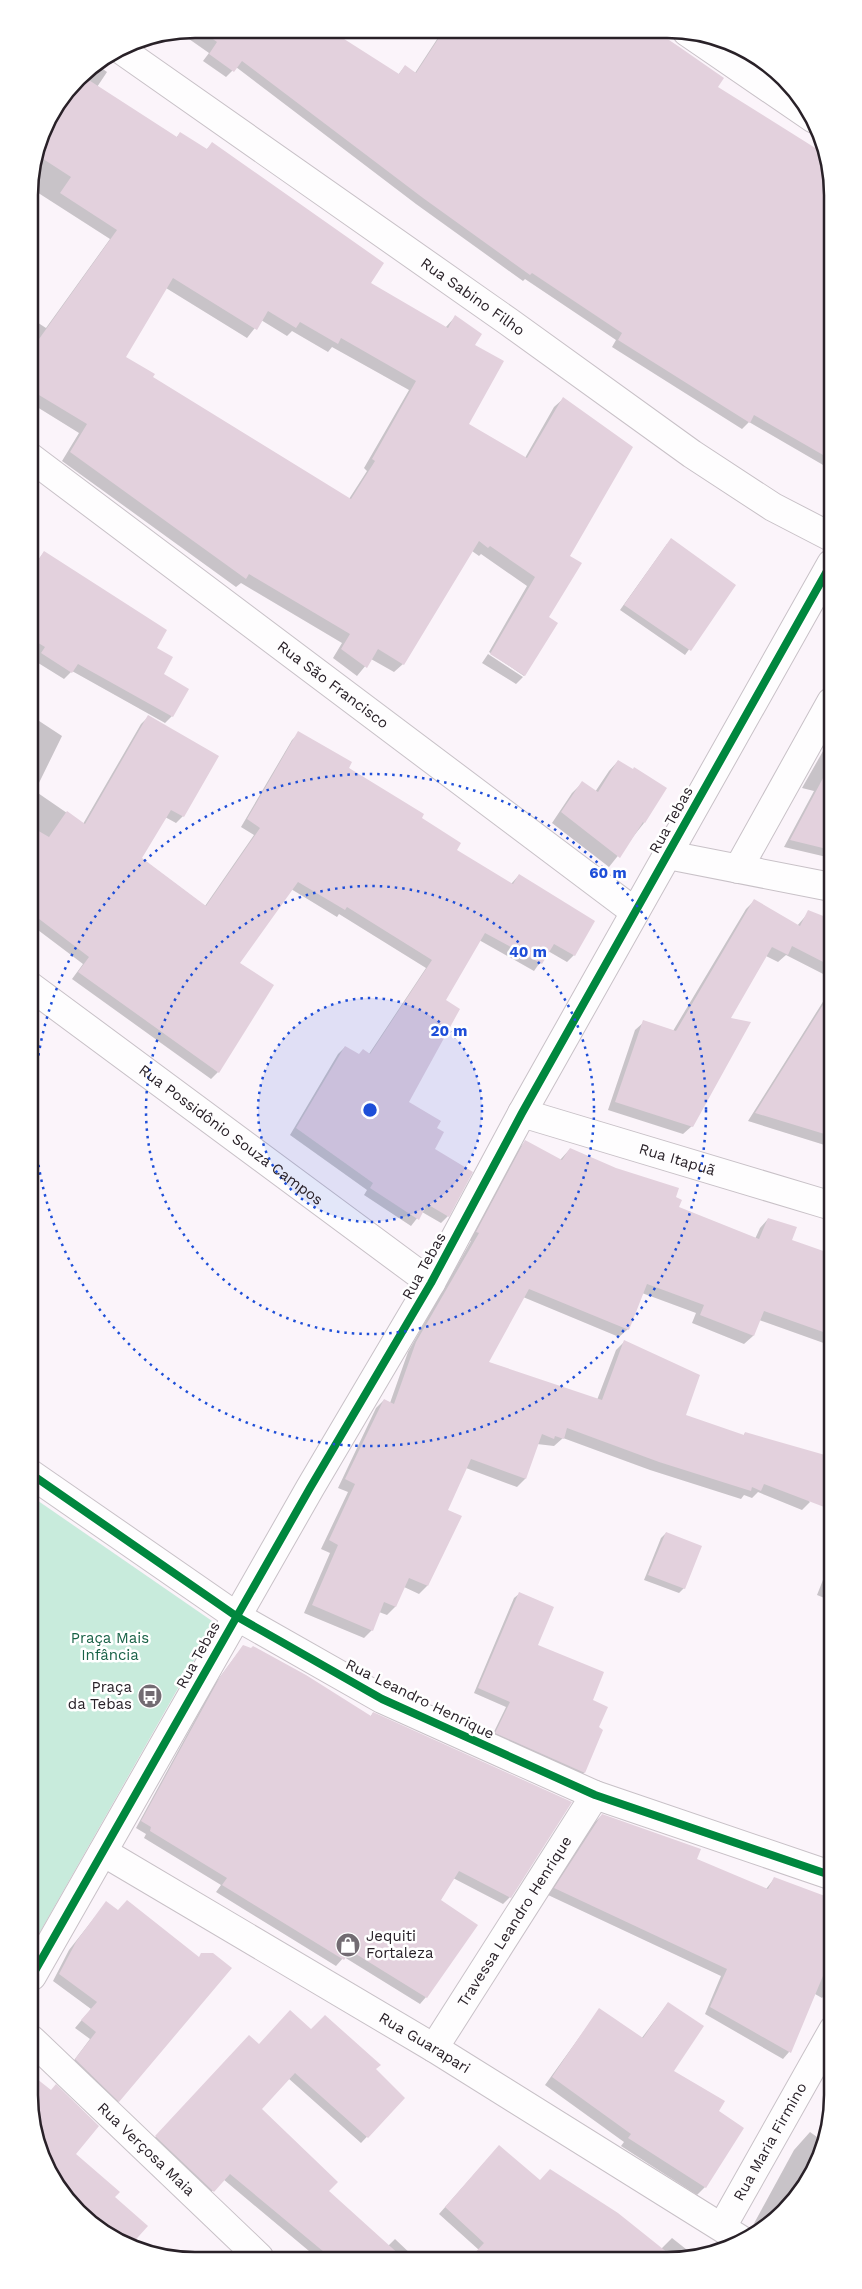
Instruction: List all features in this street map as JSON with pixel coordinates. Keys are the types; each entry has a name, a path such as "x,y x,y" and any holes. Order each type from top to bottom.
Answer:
{"street":[{"path":"719,46 799,108"},
{"name":"Rua Sabino Filho","path":"126,54 509,322 692,454 774,508 825,534"},
{"name":"Rua São Francisco","path":"38,463 634,912"},
{"name":"Rua Tebas","path":"37,1967 236,1616 431,1283 522,1113 825,575"},
{"path":"738,869 825,713"},
{"name":"Rua Tebas","path":"668,855 825,886"},
{"name":"Rua Possidônio Souza Campos","path":"38,992 431,1283"},
{"name":"Rua Itapuã","path":"522,1113 824,1204"},
{"name":"Rua Leandro Henrique","path":"37,1478 236,1616 382,1699 595,1795 824,1873"},
{"name":"Travessa Leandro Henrique","path":"434,2048 595,1795"},
{"name":"Rua Guarapari","path":"103,1852 434,2048 733,2234"},
{"name":"Rua Verçosa Maia","path":"37,2045 254,2252"},
{"name":"Rua Maria Firmino","path":"733,2234 824,2048"}],"green space":[{"name":"Praça Mais Infância","path":"37,1500 215,1623 37,1937"}],"building":[{"path":"211,38 343,38 399,74 405,65 416,73 439,38 666,38 678,46 724,78 718,87 817,149 825,195 825,456 754,415 750,423 618,340 622,333 532,273 530,275 423,198 242,61 234,72 209,54 217,42"},
{"path":"88,80 177,137 180,132 207,149 212,142 384,263 371,283 448,328 455,315 482,334 475,345 504,361 469,424 527,458 563,397 633,447 570,556 582,563 549,617 558,623 525,676 490,654 535,577 490,546 488,548 479,541 404,665 378,649 367,668 341,649 350,634 249,574 246,579 70,452 87,424 38,394 38,341 117,230 60,193 71,177 42,158 49,135 64,107","holes":["173,278 257,330 268,311 296,328 300,322 338,344 341,338 416,381 372,459 375,461 351,499 153,377 155,374 126,357"]},
{"path":"671,538 736,585 691,651 624,605"},
{"path":"44,551 167,630 157,648 173,657 164,674 189,689 173,717 78,664 72,673 41,653 45,647 38,643 38,561"},
{"path":"148,715 219,756 184,817 171,810 142,858 206,906 260,828 247,819 298,731 352,762 349,768 424,814 422,818 461,843 457,850 513,884 519,874 595,921 575,956 554,944 542,964 485,933 446,1000 460,1009 409,1102 441,1121 437,1128 444,1132 435,1149 473,1172 449,1217 427,1204 419,1220 370,1188 373,1183 296,1128 345,1046 359,1054 363,1049 370,1054 432,960 347,907 345,910 298,882 240,963 274,985 219,1073 78,972 89,957 38,918 38,830 49,837 67,811 85,824"},
{"path":"618,760 633,769 634,767 667,788 620,858 561,812 582,781 598,792"},
{"path":"825,775 825,848 790,840"},
{"path":"754,899 800,926 808,910 825,917 825,963 792,946 788,955 772,947 731,1018 751,1022 693,1127 615,1102 643,1020 676,1031"},
{"path":"825,1002 825,1134 755,1113"},
{"path":"525,1140 562,1160 570,1148 616,1168 679,1188 676,1197 682,1200 679,1207 759,1239 768,1218 797,1227 792,1240 824,1251 824,1332 764,1311 754,1336 700,1315 704,1305 647,1284 629,1330 529,1289 489,1362 602,1400 624,1340 700,1375 686,1415 744,1435 745,1432 824,1455 824,1507 764,1484 761,1491 752,1487 751,1491 659,1462 567,1428 564,1439 555,1436 554,1439 542,1434 526,1479 471,1459 448,1510 462,1516 428,1586 409,1578 396,1607 384,1602 373,1631 312,1605 338,1545 329,1540 355,1484 345,1479 384,1399 394,1404 416,1342 479,1233 476,1232"},
{"path":"666,1532 702,1546 685,1589 648,1575"},
{"path":"519,1592 554,1607 538,1645 604,1672 593,1700 608,1707 599,1727 603,1730 585,1773 495,1733 510,1702 478,1688"},
{"path":"243,1645 251,1648 253,1646 306,1675 371,1716 373,1712 572,1802 511,1898 459,1871 441,1900 478,1925 427,1998 351,1951 344,1960 222,1885 227,1878 150,1831 151,1827 141,1821 220,1677"},
{"path":"602,1814 701,1849 697,1859 768,1889 774,1877 824,1896 824,1973 791,2053 710,2007 727,1969 554,1888"},
{"path":"127,1900 199,1957 201,1953 213,1953 232,1968 119,2102 75,2059 96,2032 81,2020 97,2002 59,1974 76,1942 106,1901 118,1910"},
{"path":"668,2002 704,2026 674,2071 725,2101 719,2111 744,2128 706,2188 628,2138 631,2134 552,2077 599,2008 643,2038"},
{"path":"290,2010 311,2029 325,2015 381,2065 376,2069 405,2098 368,2138 295,2073 262,2109 338,2182 329,2191 396,2252 324,2252 230,2174 214,2192 155,2136 249,2035 259,2044"},
{"path":"37,2079 51,2090 56,2084 99,2126 76,2154 120,2192 115,2197 148,2226 136,2240 125,2235 99,2219 70,2190 54,2164 46,2145 39,2115"},
{"path":"499,2145 540,2180 550,2169 618,2213 667,2252 476,2252 484,2243 445,2207"}],"cycle path":[{"path":"37,1967 310,1488 431,1283 522,1113 825,575"},
{"path":"37,1478 236,1616 382,1699 595,1795 824,1873"}],"place":[{"name":"Praça da Tebas","path":"150,1696"},
{"name":"Jequiti Fortaleza","path":"348,1945"}]}
